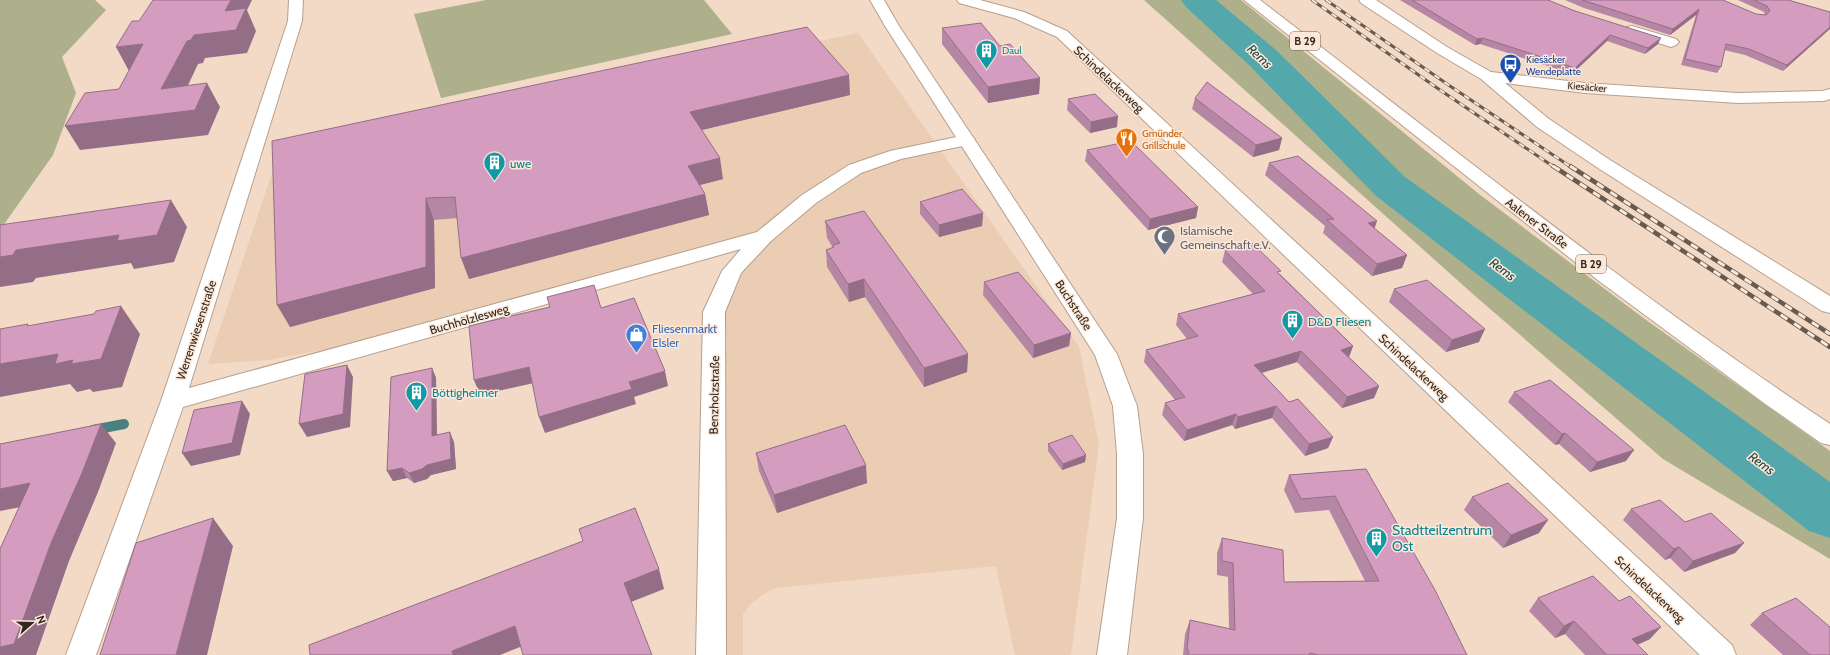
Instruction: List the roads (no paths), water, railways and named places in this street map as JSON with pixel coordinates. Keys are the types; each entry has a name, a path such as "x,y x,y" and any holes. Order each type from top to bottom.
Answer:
{"street":[{"name":"Werrenwiesenstraße","path":"81,655 173,401 296,22 296,0"},
{"name":"Buchstraße","path":"877,0 892,26 1106,354 1125,406 1130,454 1130,518 1112,655"},
{"name":"Schindelackerweg","path":"964,0 1019,15 1062,34 1530,477 1721,655"},
{"name":"Aalener Straße","path":"1251,0 1606,276 1772,397 1830,436"},
{"name":"Kiesäcker","path":"1366,0 1442,50 1487,76 1585,88 1738,98 1824,96 1830,94"},
{"path":"1621,26 1672,42"},
{"path":"1487,76 1543,123 1604,164 1830,306"},
{"name":"Benzholzstraße","path":"711,655 714,312 732,271 764,237 809,199 855,169 896,154 966,140"},
{"name":"Buchhölzlesweg","path":"173,401 764,237"}],"waterway":[{"name":"Rems","path":"1197,0 1263,58 1390,186 1830,514"},
{"path":"93,430 124,424"}],"railway":[{"path":"1312,0 1440,90 1554,167"},
{"path":"1326,0 1450,86 1571,167"},
{"path":"1553,166 1830,347"},
{"path":"1570,166 1830,334"}],"place":[{"name":"Daul","path":"986,70"},
{"name":"Kiesäcker Wendeplatte","path":"1511,84"},
{"name":"Gmünder Grillschule","path":"1126,158"},
{"name":"uwe","path":"495,182"},
{"name":"Islamische Gemeinschaft e.V.","path":"1165,256"},
{"name":"D&D Fliesen","path":"1292,340"},
{"name":"Fliesenmarkt Elsler","path":"636,354"},
{"name":"Böttigheimer","path":"416,412"},
{"name":"Stadtteilzentrum Ost","path":"1377,558"}]}
